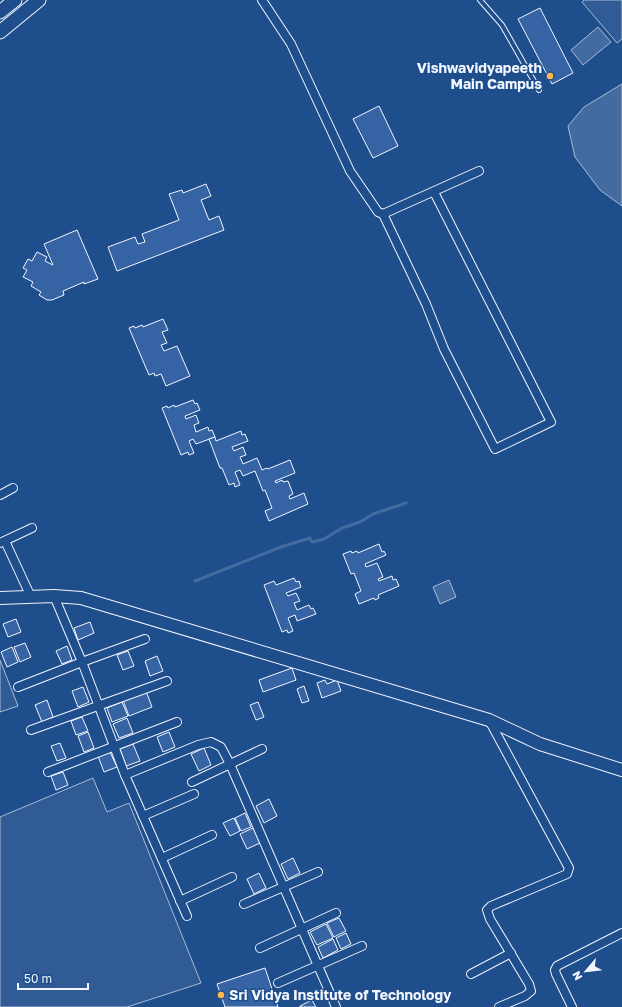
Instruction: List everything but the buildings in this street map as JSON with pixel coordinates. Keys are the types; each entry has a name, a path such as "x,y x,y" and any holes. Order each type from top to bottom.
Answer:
{"main road":[{"path":"0,12 15,0"},
{"path":"0,32 39,0"},
{"path":"0,598 54,596 81,598 489,720 540,744 622,770"}],"street":[{"path":"262,0 291,44 350,171 378,212 382,214 426,304 444,349 495,449 551,422 434,192"},
{"path":"382,214 479,171"},
{"path":"0,495 13,488"},
{"path":"31,597 3,542 32,528"},
{"path":"54,596 82,662 125,775 187,916"},
{"path":"18,687 145,639"},
{"path":"31,730 167,681"},
{"path":"489,720 569,868 567,874 491,906 487,910 490,919 529,984 531,991 525,996 499,1007"},
{"path":"48,772 177,722"},
{"path":"125,775 198,745 211,742 221,747 230,764 336,1007"},
{"path":"192,782 262,749"},
{"path":"143,816 194,794"},
{"path":"162,858 212,836"},
{"path":"244,904 318,872"},
{"path":"180,901 232,877"},
{"path":"260,948 336,913"},
{"path":"572,1007 556,974 555,970 557,966 622,933"},
{"path":"278,983 362,946"},
{"path":"471,974 510,953"}],"lane":[{"path":"480,0 502,25 539,90"}],"shaded area":[{"path":"584,0 622,0 622,39 617,43 582,2"},
{"path":"598,27 611,42 583,65 571,50"},
{"path":"622,84 622,206 600,190 575,157 568,126 584,107"},
{"path":"449,580 456,597 440,604 433,587"},
{"path":"0,660 18,706 0,712"},
{"path":"93,778 107,812 129,803 201,983 127,1007 0,1007 0,817"}],"waterway":[{"path":"195,581 281,547 310,538 312,542 324,539 342,528 360,522 373,514 406,503"}],"place":[{"name":"Vishwavidyapeeth Main Campus","path":"550,76"},
{"name":"Sri Vidya Institute of Technology","path":"221,995"}]}
